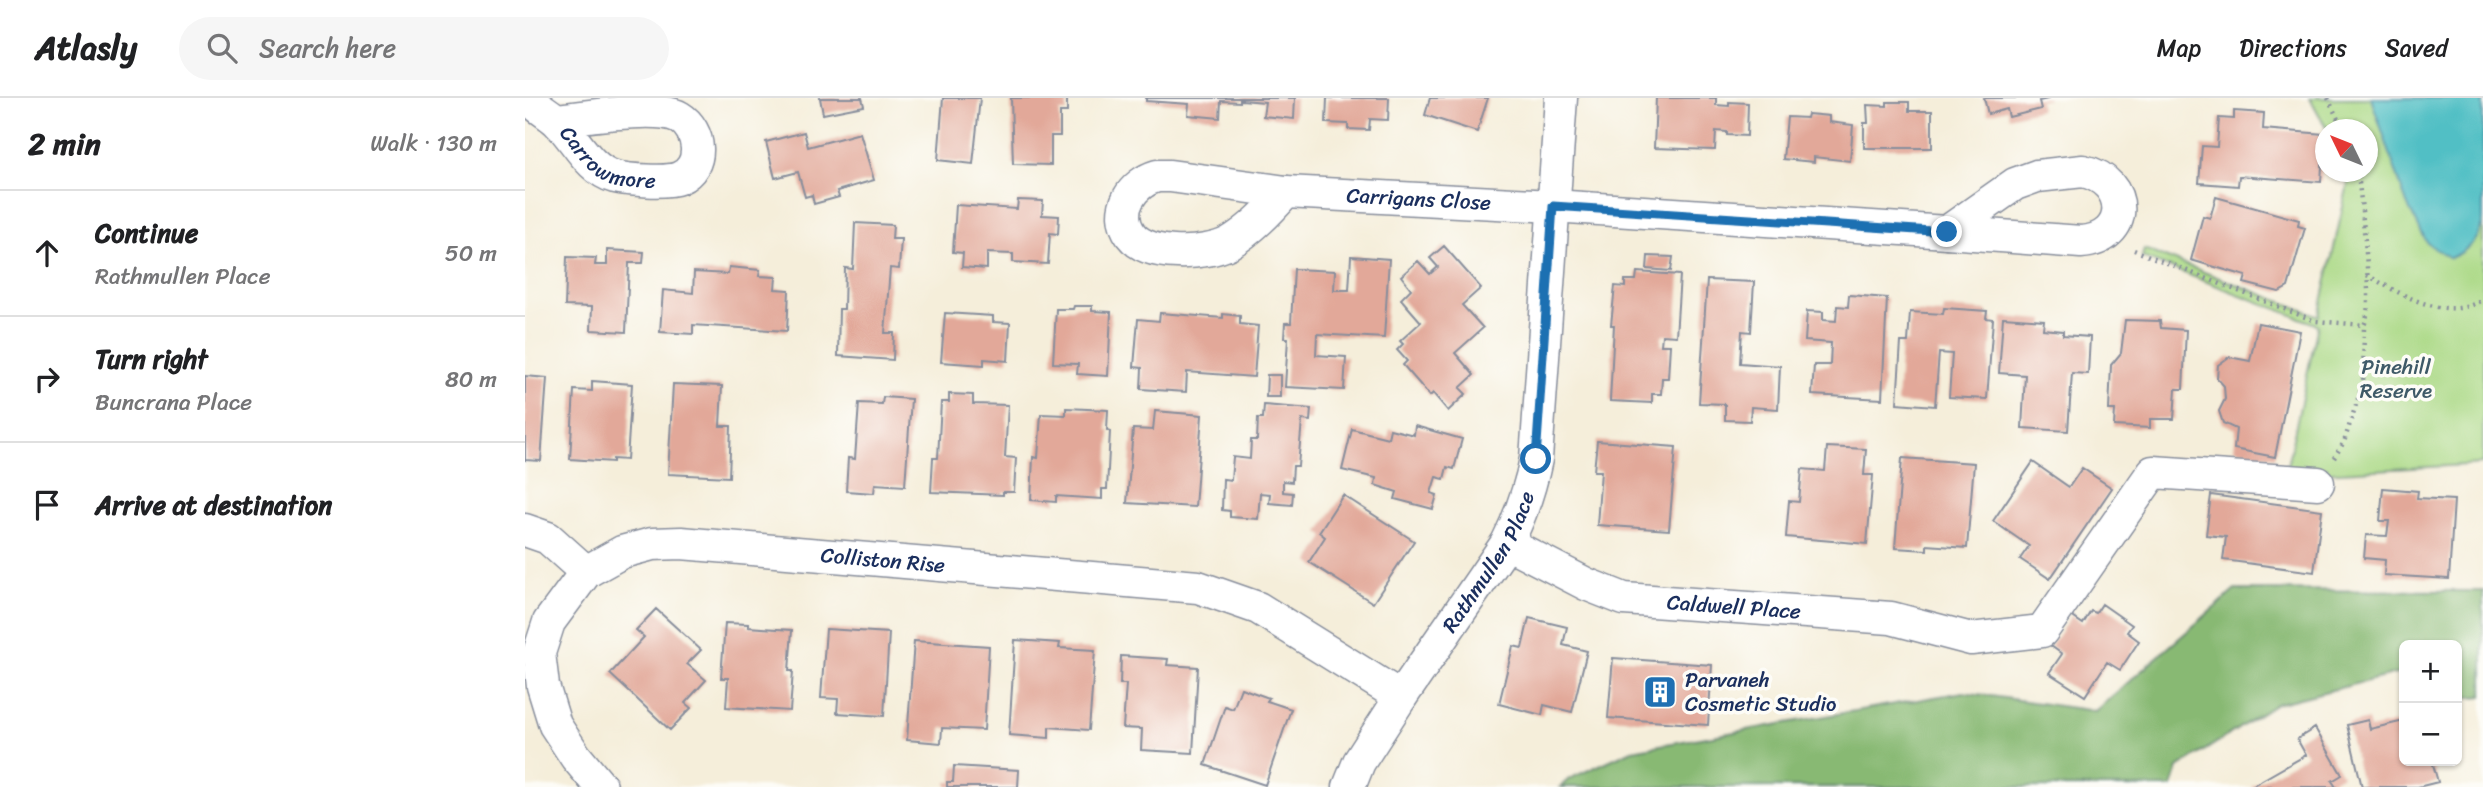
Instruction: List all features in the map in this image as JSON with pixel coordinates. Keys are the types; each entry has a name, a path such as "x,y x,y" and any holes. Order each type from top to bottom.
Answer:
{"street":[{"name":"Carrowmore","path":"529,98 557,120"},
{"name":"Rathmullen Place","path":"1349,787 1359,762 1401,696 1507,543 1521,515 1536,459 1561,98"},
{"path":"1947,232 2015,184 2037,176 2083,170 2106,180 2115,193 2118,215 2112,228 2102,238"},
{"name":"Carrigans Close","path":"1286,192 1553,206 2081,242 2102,238"},
{"name":"Caldwell Place","path":"1507,543 1587,584 1624,599 1891,618 1972,639 2042,631 2153,472 2318,483"},
{"path":"525,530 548,538 586,572"},
{"name":"Colliston Rise","path":"601,787 576,757 555,725 543,686 539,653 549,622 586,572 622,552 652,544 681,542 1198,587 1258,608 1401,696"}],"path":[{"path":"2328,98 2338,119"},
{"path":"2318,483 2344,442 2363,383 2364,325 2367,320 2359,182"},
{"path":"2102,238 2315,321 2364,325"},
{"path":"2366,275 2409,299 2447,308 2472,307 2483,299"}],"green space":[{"name":"Pinehill Reserve","path":"2310,98 2483,98 2483,464 2285,475 2318,325 2142,257 2144,249 2319,316 2348,182 2378,182 2378,119 2322,119"},
{"path":"2235,590 2483,591 2483,696 2462,698 2462,640 2399,640 2399,673 2276,704 2178,768 2172,787 1560,787 1569,779 1632,750 1963,692 2095,711"}],"water":[{"path":"2371,98 2483,98 2482,226 2476,238 2456,255 2450,258 2427,243 2407,204"}],"building":[{"path":"820,98 862,98 864,106 823,114"},
{"path":"943,98 980,98 973,164 938,160"},
{"path":"1011,98 1067,98 1067,112 1060,112 1060,136 1051,136 1051,165 1013,164"},
{"path":"1146,98 1240,98 1240,102 1221,101 1220,118 1188,115 1189,104 1146,101"},
{"path":"1242,98 1295,98 1294,119 1263,116 1265,102"},
{"path":"1327,98 1389,98 1388,120 1370,119 1369,130 1348,129 1348,124 1326,123"},
{"path":"1430,98 1488,98 1477,132 1425,115"},
{"path":"1656,98 1716,98 1716,105 1729,106 1729,102 1748,103 1747,136 1727,135 1727,132 1716,131 1715,150 1654,148"},
{"path":"1984,98 2048,99 2039,101 2041,109 2009,117 2007,109 1988,114"},
{"path":"1887,102 1909,102 1909,111 1932,111 1932,148 1864,148 1864,123 1868,123 1867,105 1887,106"},
{"path":"2234,111 2264,113 2263,129 2315,133 2315,182 2239,176 2238,186 2199,183 2202,146 2217,147 2219,118 2234,119"},
{"path":"1808,114 1829,116 1829,122 1853,125 1850,161 1814,157 1814,162 1783,159 1787,117 1807,118"},
{"path":"804,132 808,147 860,133 874,180 837,191 839,197 814,204 812,195 805,197 798,172 775,178 766,142"},
{"path":"2216,197 2299,220 2298,226 2305,228 2288,287 2279,292 2244,283 2246,276 2191,260 2203,216 2210,218"},
{"path":"1018,200 1043,201 1042,215 1059,216 1058,234 1050,233 1048,264 1013,262 1013,254 987,253 987,269 962,267 963,253 953,252 956,205 1017,209"},
{"path":"855,223 893,225 892,239 901,239 899,269 890,268 885,333 894,333 893,360 838,356 839,309 844,309 845,268 853,269"},
{"path":"1444,246 1481,288 1462,305 1483,328 1455,353 1474,375 1460,388 1466,394 1448,411 1433,393 1430,396 1403,365 1407,361 1397,350 1403,344 1400,341 1421,322 1401,299 1411,289 1401,276 1418,261 1430,274 1438,267 1430,258"},
{"path":"607,250 644,252 643,263 629,263 626,332 591,330 592,307 565,306 567,257 596,258 595,265 607,265"},
{"path":"1351,256 1389,259 1384,338 1317,334 1316,355 1346,357 1344,390 1285,387 1288,338 1284,338 1285,323 1291,323 1294,269 1335,271 1334,290 1349,290"},
{"path":"1648,256 1673,257 1671,271 1647,269"},
{"path":"729,267 760,270 759,276 776,277 775,289 789,290 787,331 693,325 693,334 660,332 663,290 693,293 694,272 728,274"},
{"path":"1637,272 1680,275 1676,336 1662,335 1661,345 1670,345 1668,378 1662,378 1661,394 1652,394 1652,403 1610,401 1614,325 1611,325 1615,286 1625,287 1625,280 1636,280"},
{"path":"1707,280 1754,282 1751,332 1742,331 1740,363 1780,366 1778,409 1751,407 1750,421 1725,420 1725,404 1699,403"},
{"path":"1849,295 1887,298 1882,399 1812,395 1814,365 1830,365 1831,343 1805,341 1807,311 1823,312 1823,320 1836,321 1837,306 1848,307"},
{"path":"1074,306 1092,306 1092,311 1111,312 1108,376 1077,374 1078,364 1053,363 1056,309 1073,309"},
{"path":"1944,308 1987,311 1986,318 1993,319 1987,399 1949,397 1952,354 1939,353 1935,406 1897,403 1901,342 1908,342 1910,312 1943,314"},
{"path":"945,313 993,316 993,322 1010,323 1008,361 984,359 984,365 941,362"},
{"path":"1160,313 1223,318 1223,314 1240,316 1240,324 1258,326 1254,377 1187,372 1186,392 1141,389 1142,368 1134,367 1138,319 1159,321"},
{"path":"2003,317 2044,320 2043,329 2063,331 2063,335 2090,337 2088,374 2072,373 2068,431 2022,428 2025,375 1999,373"},
{"path":"2125,320 2160,321 2161,328 2186,330 2183,389 2176,389 2174,419 2150,419 2150,428 2114,426 2115,410 2109,410 2111,365 2121,353"},
{"path":"2258,323 2300,331 2275,457 2234,449 2236,429 2223,423 2219,411 2225,399 2224,386 2217,378 2218,365 2229,357 2250,361"},
{"path":"1267,375 1280,375 1280,397 1266,397"},
{"path":"525,376 547,378 541,461 525,460"},
{"path":"592,381 632,384 627,460 613,459 613,462 570,459 574,390 592,391"},
{"path":"673,384 722,386 720,426 731,426 729,477 668,474"},
{"path":"949,394 973,395 973,404 1008,405 1005,457 1016,458 1014,492 1003,492 1003,495 931,492 933,458 938,458 941,402 949,402"},
{"path":"883,397 911,399 905,486 875,484 874,493 846,491 848,458 855,459 859,403 882,404"},
{"path":"1264,405 1311,409 1310,421 1302,420 1298,466 1293,466 1292,482 1283,481 1283,492 1293,493 1292,505 1269,503 1270,494 1260,493 1258,519 1230,517 1230,511 1222,510 1223,479 1231,480 1233,457 1250,459 1251,440 1257,440 1258,418 1263,418"},
{"path":"1066,408 1108,410 1107,430 1110,431 1107,489 1102,489 1102,499 1056,496 1056,502 1031,500 1033,457 1038,458 1041,414 1066,415"},
{"path":"1155,411 1202,415 1195,507 1127,503 1133,429 1153,430"},
{"path":"1415,426 1462,439 1454,469 1447,467 1444,479 1436,477 1431,493 1437,495 1433,509 1395,499 1397,492 1375,485 1376,478 1342,470 1352,429 1388,438 1390,429 1414,435"},
{"path":"1597,441 1676,447 1669,530 1597,525 1601,471 1594,471"},
{"path":"1827,447 1866,449 1864,475 1873,475 1867,544 1786,537 1789,501 1799,502 1802,469 1825,471"},
{"path":"1902,458 1974,463 1967,548 1927,545 1927,550 1895,548"},
{"path":"2033,462 2069,487 2082,468 2112,488 2050,579 2020,559 2029,546 1993,521"},
{"path":"2383,488 2418,491 2417,498 2454,500 2449,579 2384,575 2385,560 2364,558 2366,535 2387,536 2389,521 2380,521"},
{"path":"1343,495 1414,541 1373,603 1309,562 1325,537 1319,532"},
{"path":"2211,495 2322,510 2314,572 2223,560 2226,537 2206,535"},
{"path":"2102,604 2132,625 2127,632 2139,641 2120,670 2107,662 2085,696 2049,673 2062,654 2051,646 2071,616 2083,624 2091,611 2096,613"},
{"path":"656,609 701,650 687,664 706,680 685,703 691,708 670,730 610,674 644,637 636,630"},
{"path":"1529,618 1567,627 1563,645 1587,651 1572,712 1544,705 1542,715 1499,704 1513,646 1522,648"},
{"path":"725,623 792,630 790,711 726,707 728,678 721,678"},
{"path":"826,629 889,633 884,716 837,713 838,699 821,698"},
{"path":"1015,640 1060,643 1059,648 1095,650 1089,730 1049,727 1049,738 1009,735"},
{"path":"914,641 989,646 984,730 942,728 941,743 907,740"},
{"path":"1121,656 1168,659 1167,665 1198,667 1193,753 1141,750 1142,729 1123,728 1126,684 1120,684"},
{"name":"Parvaneh Cosmetic Studio","path":"1613,658 1712,665 1708,725 1608,718"},
{"path":"1241,688 1291,709 1265,785 1205,765 1225,706 1233,709"},
{"path":"2368,720 2370,729 2399,722 2399,766 2433,766 2438,782 2418,787 2362,787 2347,725"},
{"path":"2315,728 2342,775 2332,781 2336,787 2250,787 2306,755 2297,739"},
{"path":"954,766 1019,770 1018,787 947,787 947,782 953,782"}],"place":[{"name":"Parvaneh Cosmetic Studio","path":"1660,692"}],"route":[{"path":"1536,459 1553,206 1947,232"}]}
